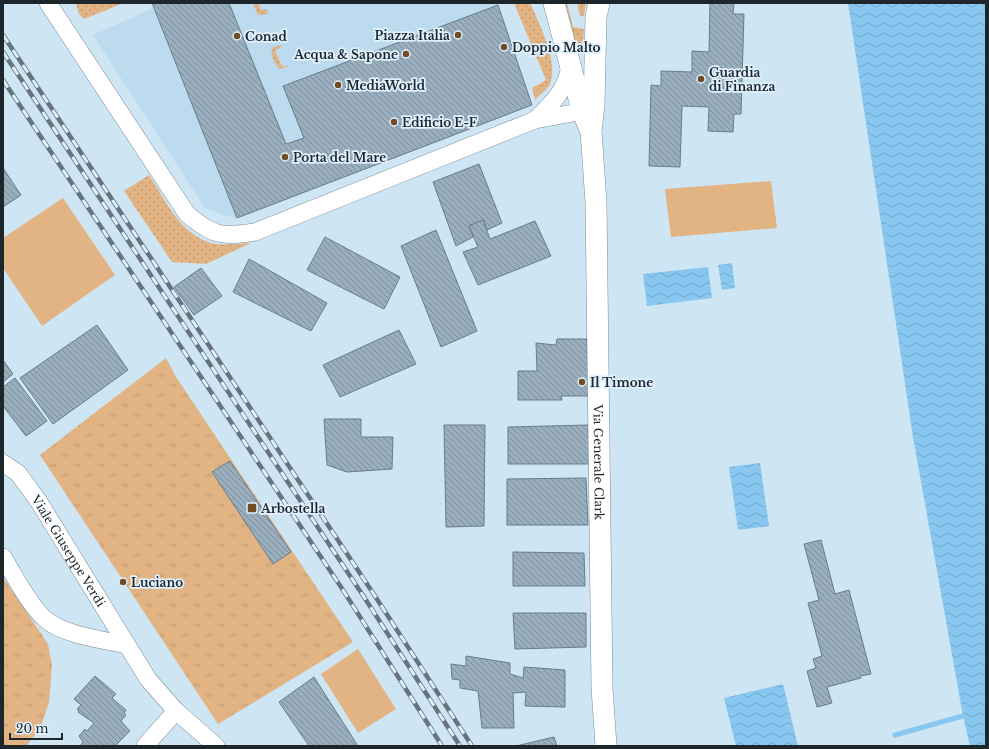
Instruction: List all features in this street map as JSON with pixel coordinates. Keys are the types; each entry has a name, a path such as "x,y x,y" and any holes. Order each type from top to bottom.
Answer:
{"main road":[{"name":"Via Generale Clark","path":"554,3 570,64 589,105"},
{"name":"Via Generale Clark","path":"598,3 589,105 596,202 602,688 606,746"}],"street":[{"path":"48,3 187,214 204,228 219,234 235,235 255,232 535,120 589,105"},
{"path":"535,120 554,103 560,94 569,76 570,64"},
{"name":"Viale Giuseppe Verdi","path":"3,463 18,473 39,502 148,679 176,711 216,746"},
{"path":"3,557 35,608 49,623 66,630 127,644"},
{"path":"145,746 176,711"}],"shaded area":[{"name":"Porta del Mare","path":"165,3 498,3 532,105 237,218 226,216 205,208 93,35"}],"green space":[{"path":"76,3 124,3 84,19 79,14"},
{"path":"253,3 258,3 261,10 266,9 268,14 258,15"},
{"path":"514,3 530,3 543,32 550,54 552,75 550,84 535,100 532,88 546,80"},
{"path":"564,3 567,3 573,27 584,29 582,51 576,50"},
{"path":"577,3 586,3 584,16 580,16"},
{"path":"281,45 282,47 275,50 282,67 289,66 280,69 273,60 272,48"},
{"path":"149,175 174,215 190,232 215,244 251,243 206,264 172,262 124,191"},
{"path":"771,181 777,228 671,237 665,189"},
{"path":"63,198 115,275 42,326 3,268 3,238"},
{"name":"Arbostella","path":"166,358 176,377 353,642 218,724 40,455"},
{"path":"3,577 48,644 52,665 49,702 40,729 26,746 3,746"},
{"path":"358,649 396,709 358,733 321,674"}],"water":[{"path":"848,3 986,3 986,746 970,746 963,716 913,437"},
{"path":"732,263 735,288 722,290 718,265"},
{"path":"708,267 712,298 647,306 643,274"},
{"path":"760,463 769,526 738,530 729,467"},
{"path":"783,684 798,746 736,746 724,698"}],"building":[{"name":"Porta del Mare","path":"152,3 229,3 286,144 304,138 283,86 498,5 532,105 237,218"},
{"name":"Guardia di Finanza","path":"710,3 734,3 733,14 744,14 741,114 734,114 733,132 708,131 709,107 682,106 680,167 649,166 651,85 661,86 661,71 692,72 692,51 709,52"},
{"path":"479,164 502,223 487,230 483,220 469,226 473,237 456,246 433,182"},
{"path":"3,168 21,195 3,207"},
{"path":"483,220 490,239 535,221 551,256 478,285 463,252 478,247 469,226"},
{"path":"436,230 477,331 441,347 401,246"},
{"path":"325,237 400,277 384,309 307,270"},
{"path":"249,259 327,303 311,331 233,292"},
{"path":"201,268 222,296 194,315 174,287"},
{"path":"97,325 128,370 53,424 20,378"},
{"path":"399,330 416,364 340,397 323,365"},
{"path":"557,339 587,339 588,396 561,396 562,400 518,400 518,371 537,371 536,343 556,345"},
{"path":"3,360 13,374 3,382"},
{"path":"15,378 47,421 26,436 3,406 3,387"},
{"path":"324,419 361,419 361,437 393,437 392,469 347,472 327,465"},
{"path":"444,425 485,425 484,526 446,527"},
{"path":"588,425 589,464 508,464 508,427"},
{"path":"230,461 291,552 273,564 212,472"},
{"path":"586,478 588,525 507,525 507,479"},
{"path":"821,540 835,594 849,590 871,674 827,687 832,703 817,707 807,671 816,668 813,659 822,656 808,603 819,600 804,544"},
{"path":"513,552 584,553 585,586 513,586"},
{"path":"513,613 586,613 586,647 515,649"},
{"path":"466,656 510,663 510,674 523,678 524,667 565,670 565,707 525,706 526,692 513,693 514,728 482,728 478,691 460,688 460,680 452,679 451,664 466,666"},
{"path":"95,676 116,694 112,698 126,710 124,713 126,715 121,721 130,731 116,745 118,746 80,746 83,742 79,736 85,729 87,731 94,723 78,712 79,711 77,709 81,705 74,699"},
{"path":"314,677 358,746 309,746 279,702"},
{"path":"554,737 557,746 516,746"}],"waterway":[{"path":"895,735 963,716"}],"railway":[{"path":"3,35 373,593 472,746"},
{"path":"3,52 364,597 460,746"},
{"path":"3,80 341,587 442,746"}],"place":[{"name":"Piazza Italia","path":"458,35"},
{"name":"Conad","path":"237,36"},
{"name":"Doppio Malto","path":"504,47"},
{"name":"Acqua & Sapone","path":"406,54"},
{"name":"Guardia di Finanza","path":"701,79"},
{"name":"MediaWorld","path":"338,85"},
{"name":"Edificio E-F","path":"394,122"},
{"name":"Porta del Mare","path":"285,157"},
{"name":"Il Timone","path":"582,382"},
{"name":"Arbostella","path":"252,508"},
{"name":"Luciano","path":"123,582"}]}
